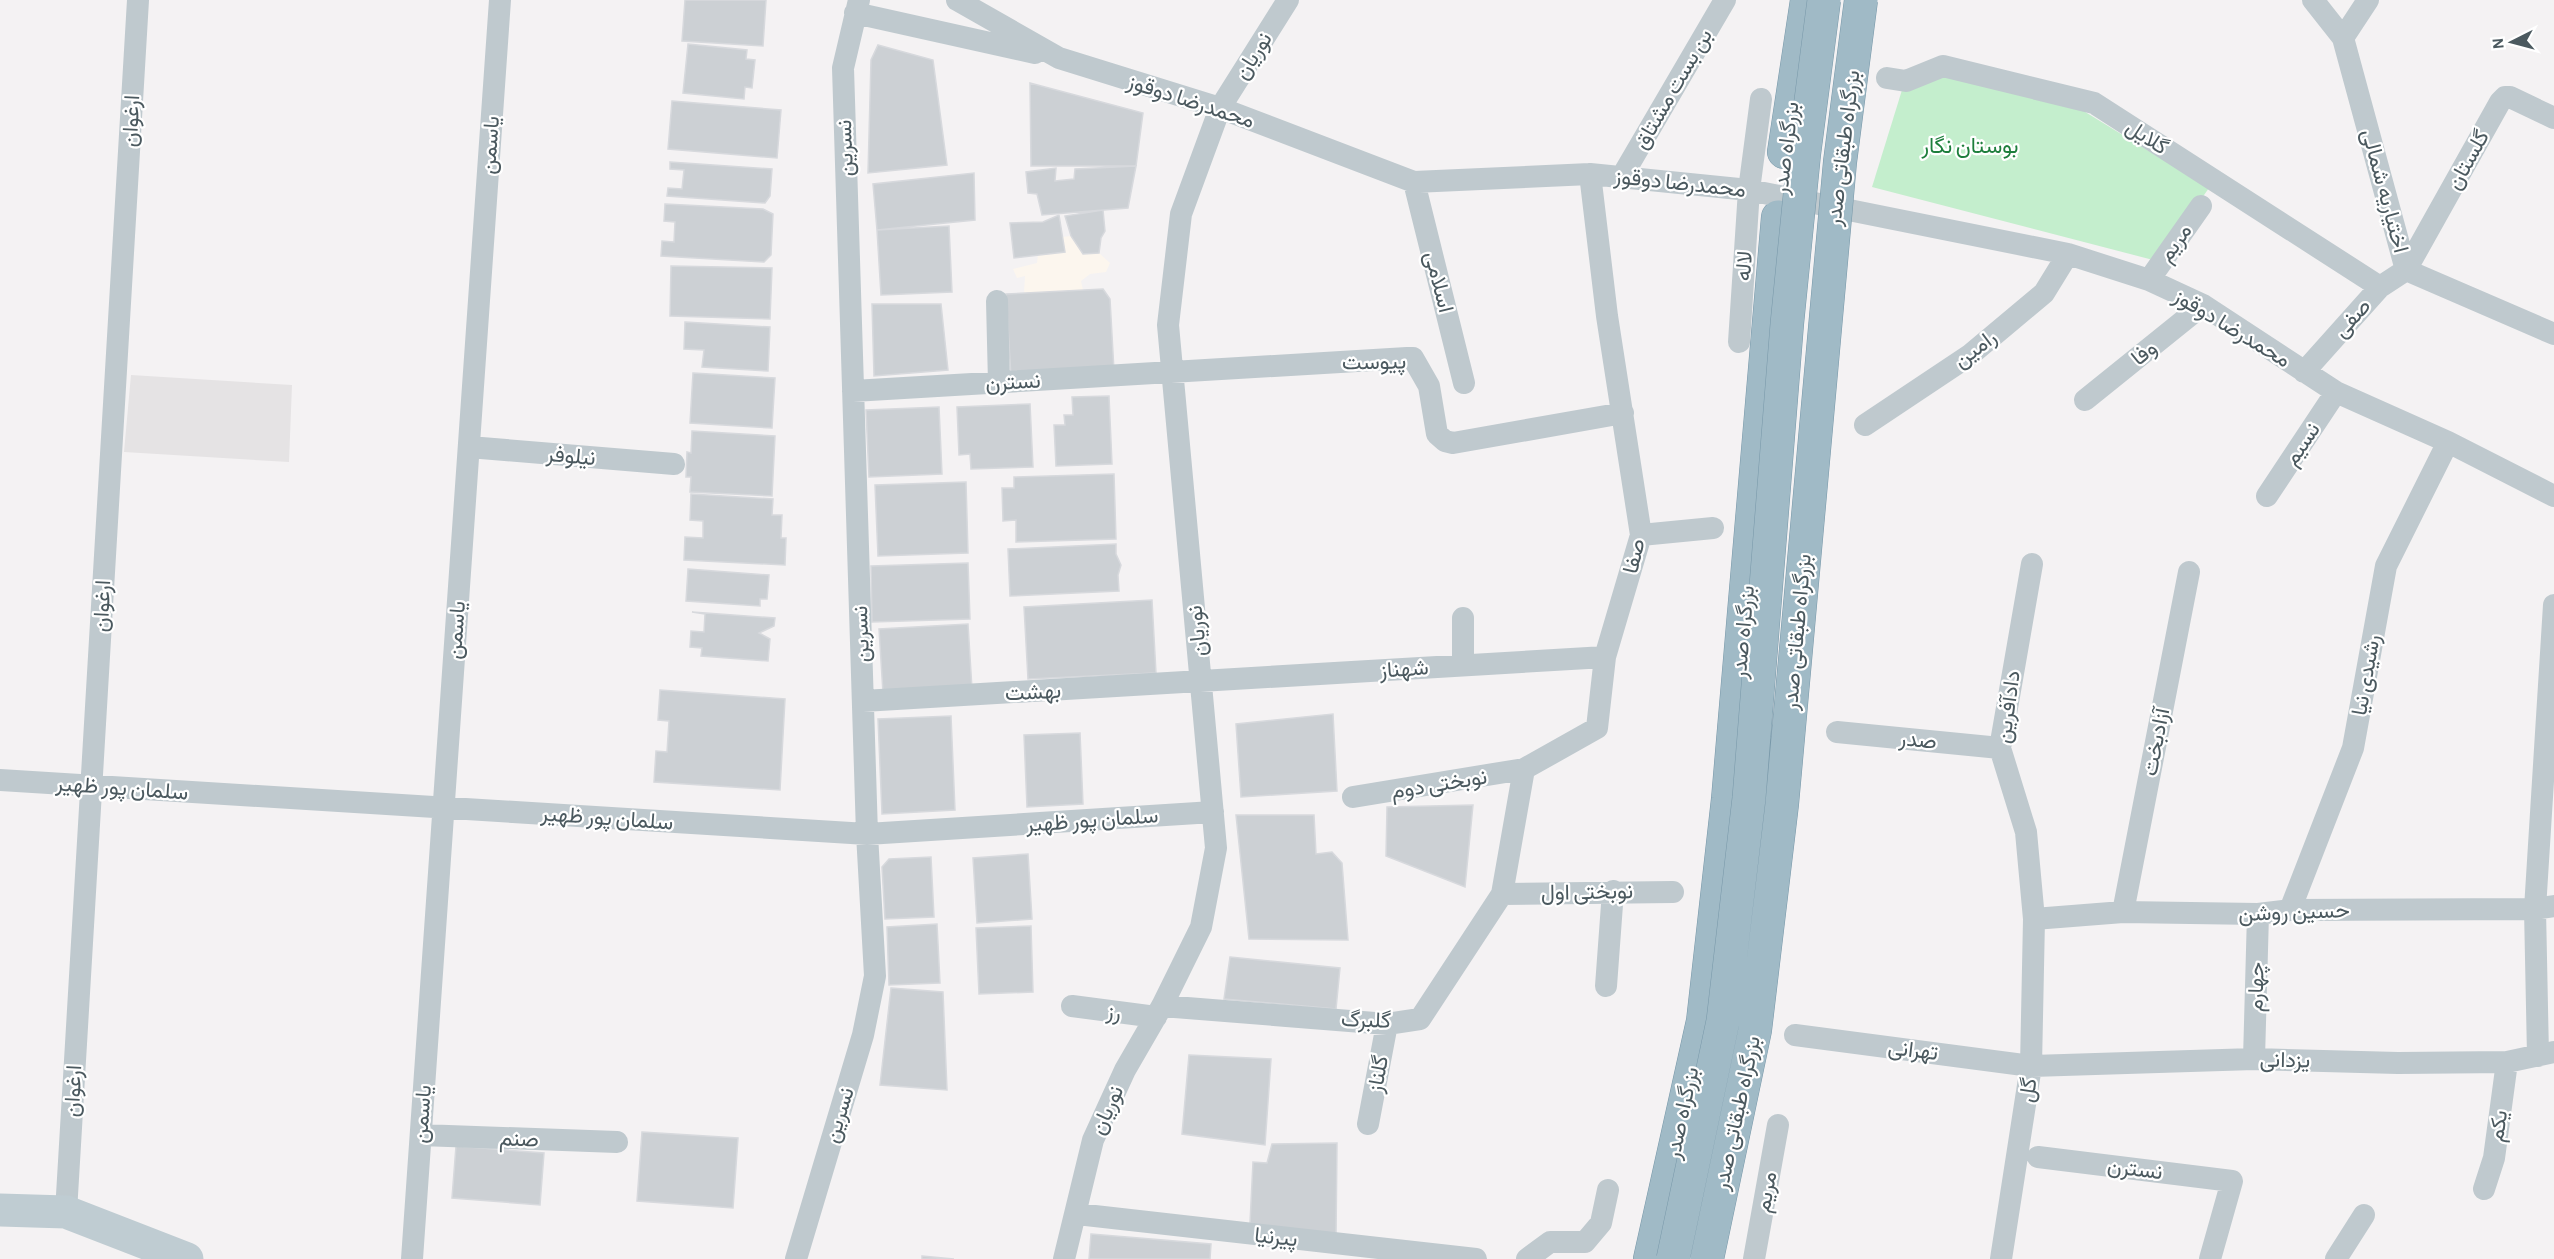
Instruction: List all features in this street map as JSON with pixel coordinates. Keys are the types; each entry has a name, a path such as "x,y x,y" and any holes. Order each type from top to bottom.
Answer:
{"highway":[{"name":"بزرگراه صدر","path":"1650,1259 1703,1021 1728,799 1784,152 1807,0"},
{"name":"بزرگراه طبقاتی صدر","path":"1673,1259 1726,998 1749,798 1787,324 1803,165 1824,0"},
{"name":"بزرگراه طبقاتی صدر","path":"1707,1259 1755,1030 1782,804 1839,162 1861,0"},
{"path":"1712,1259 1759,1031 1786,804 1846,162 1867,0"}],"main road":[{"path":"0,1210 66,1212 143,1251 187,1259"}],"street":[{"name":"ارغوان","path":"66,1212 138,0"},
{"name":"یاسمن","path":"412,1259 500,0"},
{"name":"محمدرضا دوقوز","path":"957,0 1059,58 1220,108 1414,182 1590,174 1749,190 2068,254 2148,280 2203,305 2336,392 2448,442 2554,496"},
{"name":"نوریان","path":"1064,1259 1077,1214 1093,1140 1125,1070 1159,1012 1201,927 1216,848 1168,325 1181,214 1220,108 1288,0"},
{"name":"بن بست مشتاق","path":"1622,178 1725,0"},
{"name":"اختیاریه شمالی","path":"2313,0 2343,38 2406,270 2554,334"},
{"path":"2343,38 2368,0"},
{"path":"857,6 1059,58"},
{"name":"نسرین","path":"796,1259 863,1035 875,976 867,834 843,68 857,6"},
{"name":"گلایل","path":"1887,78 1906,81 1943,66 2094,103 2380,287"},
{"name":"گلستان","path":"2406,270 2500,102 2505,97 2510,97 2554,118"},
{"name":"لاله","path":"1738,342 1749,190 1761,99"},
{"name":"صفا","path":"1524,769 1597,728 1605,657 1641,535 1606,316 1590,174"},
{"name":"اسلامی","path":"1414,182 1464,382"},
{"name":"مریم","path":"2148,280 2201,206"},
{"name":"رامین","path":"1865,425 1971,355 2044,293 2068,254"},
{"name":"صفی","path":"2304,372 2380,287 2406,270"},
{"path":"996,301 999,382"},
{"name":"وفا","path":"2085,400 2203,305"},
{"name":"پیوست","path":"1173,373 1413,358 1429,386 1437,434 1445,441 1453,442 1623,413"},
{"name":"نسترن","path":"853,391 1173,373"},
{"name":"نسیم","path":"2267,496 2336,392"},
{"name":"رشیدی نیا","path":"2290,910 2353,748 2386,566 2448,442"},
{"name":"نیلوفر","path":"469,447 674,464"},
{"path":"1641,535 1713,528"},
{"name":"دادآفرین","path":"2032,564 2000,748 2026,832 2034,919"},
{"name":"آزادبخت","path":"2122,912 2189,572"},
{"path":"2546,1054 2545,907 2554,605"},
{"path":"1463,618 1463,665"},
{"name":"شهناز","path":"1202,682 1605,657"},
{"name":"بهشت","path":"863,701 1202,682"},
{"name":"صدر","path":"1837,732 2000,748"},
{"path":"1502,894 1524,769"},
{"name":"نوبختی دوم","path":"1353,797 1524,769"},
{"name":"سلمان پور ظهیر","path":"0,780 867,834 1213,812"},
{"path":"1606,986 1613,891"},
{"name":"نوبختی اول","path":"1502,894 1673,892"},
{"name":"گلبرگ","path":"1159,1012 1387,1023 1420,1018 1502,894"},
{"name":"حسین روشن","path":"2034,919 2122,912 2258,914 2290,910 2545,907"},
{"name":"چهارم","path":"2254,1059 2258,914"},
{"name":"گل","path":"2001,1259 2031,1066 2034,919"},
{"name":"رز","path":"1072,1006 1159,1012"},
{"name":"گلناز","path":"1368,1124 1387,1023"},
{"name":"تهرانی","path":"1795,1035 2031,1066"},
{"name":"یزدانی","path":"2031,1066 2254,1059 2398,1063 2507,1062 2546,1054"},
{"name":"یکم","path":"2484,1189 2494,1158 2507,1062"},
{"name":"مریم","path":"1754,1259 1778,1125"},
{"name":"صنم","path":"421,1135 617,1142"},
{"name":"نسترن","path":"2038,1158 2232,1180 2210,1259"},
{"path":"1527,1259 1550,1242 1585,1242 1601,1223 1608,1190"},
{"name":"پیرنیا","path":"1077,1214 1476,1259"},
{"path":"2336,1259 2364,1215"}],"shaded area":[{"path":"1071,236 1083,254 1099,253 1110,263 1106,272 1090,274 1081,281 1083,290 1024,293 1025,276 1017,278 1013,269 1037,263 1038,255 1065,252 1062,237"},
{"path":"131,375 292,385 289,462 124,452"}],"green space":[{"name":"بوستان نگار","path":"1942,73 2082,110 2209,188 2157,261 1872,187 1902,90"}],"building":[{"path":"685,0 766,0 763,46 682,41"},
{"path":"688,44 747,50 746,59 755,60 752,88 745,87 744,99 683,93"},
{"path":"878,45 933,60 947,165 868,173 871,60"},
{"path":"1030,83 1143,113 1136,166 1031,166"},
{"path":"672,101 781,110 777,158 668,149"},
{"path":"670,162 772,169 770,196 765,203 667,196 668,188 682,189 684,170 670,169"},
{"path":"1136,166 1128,208 1042,215 1037,194 1028,193 1026,172 1056,168 1055,181 1074,179 1075,169"},
{"path":"974,173 975,220 877,230 873,184"},
{"path":"665,204 763,209 773,214 771,255 764,262 661,256 662,241 674,242 675,222 664,221"},
{"path":"1103,210 1105,231 1101,238 1099,253 1083,254 1071,236 1065,216"},
{"path":"1059,215 1065,252 1014,258 1010,223 1043,222"},
{"path":"949,226 952,292 881,295 877,230"},
{"path":"671,266 772,268 770,319 670,316"},
{"path":"1103,289 1110,299 1114,371 1011,377 1006,294"},
{"path":"872,304 941,304 948,370 874,376"},
{"path":"685,322 770,327 768,371 702,367 704,350 684,349"},
{"path":"693,373 775,378 772,428 690,423"},
{"path":"1109,396 1112,464 1056,466 1054,425 1065,425 1064,415 1073,415 1072,397"},
{"path":"1030,404 1033,467 971,469 970,454 959,455 957,407"},
{"path":"939,407 942,474 869,477 866,410"},
{"path":"692,431 775,436 772,496 690,492 691,477 686,477 687,452 691,453"},
{"path":"1114,474 1116,539 1016,542 1016,520 1003,521 1002,488 1014,488 1014,477"},
{"path":"966,482 968,553 878,556 875,485"},
{"path":"691,494 773,499 772,515 782,515 781,538 786,538 785,565 684,560 685,537 703,538 703,521 690,520"},
{"path":"1116,544 1116,554 1121,565 1118,575 1119,591 1010,596 1008,549"},
{"path":"968,563 970,619 872,622 871,566"},
{"path":"688,569 769,575 767,599 760,599 760,606 686,601"},
{"path":"1152,600 1156,673 1028,679 1024,607"},
{"path":"692,612 775,618 774,626 759,633 770,639 768,661 701,656 702,648 690,647 691,631 704,632 705,614"},
{"path":"968,624 972,689 883,693 879,629"},
{"path":"660,690 785,699 780,790 654,782 656,751 667,752 669,721 658,720"},
{"path":"1333,714 1337,791 1241,797 1236,724"},
{"path":"951,716 955,810 882,814 878,719"},
{"path":"1080,733 1083,804 1027,807 1024,735"},
{"path":"1473,805 1465,887 1386,856 1387,807"},
{"path":"1236,815 1314,815 1316,854 1332,852 1342,863 1348,940 1249,939"},
{"path":"1028,854 1032,919 977,923 973,858"},
{"path":"931,857 934,917 885,919 882,867 889,859"},
{"path":"937,924 940,983 889,985 887,927"},
{"path":"1031,926 1033,992 979,994 976,928"},
{"path":"1230,957 1340,968 1336,1009 1224,999"},
{"path":"891,988 943,992 947,1090 880,1085"},
{"path":"1189,1055 1271,1059 1265,1145 1182,1134"},
{"path":"642,1132 738,1138 733,1208 637,1201"},
{"path":"1337,1143 1336,1238 1250,1223 1253,1162 1267,1163 1272,1144"},
{"path":"456,1146 544,1153 540,1205 452,1198"},
{"path":"1091,1234 1211,1244 1210,1259 1089,1259"},
{"path":"922,1256 954,1259 922,1259"}]}
